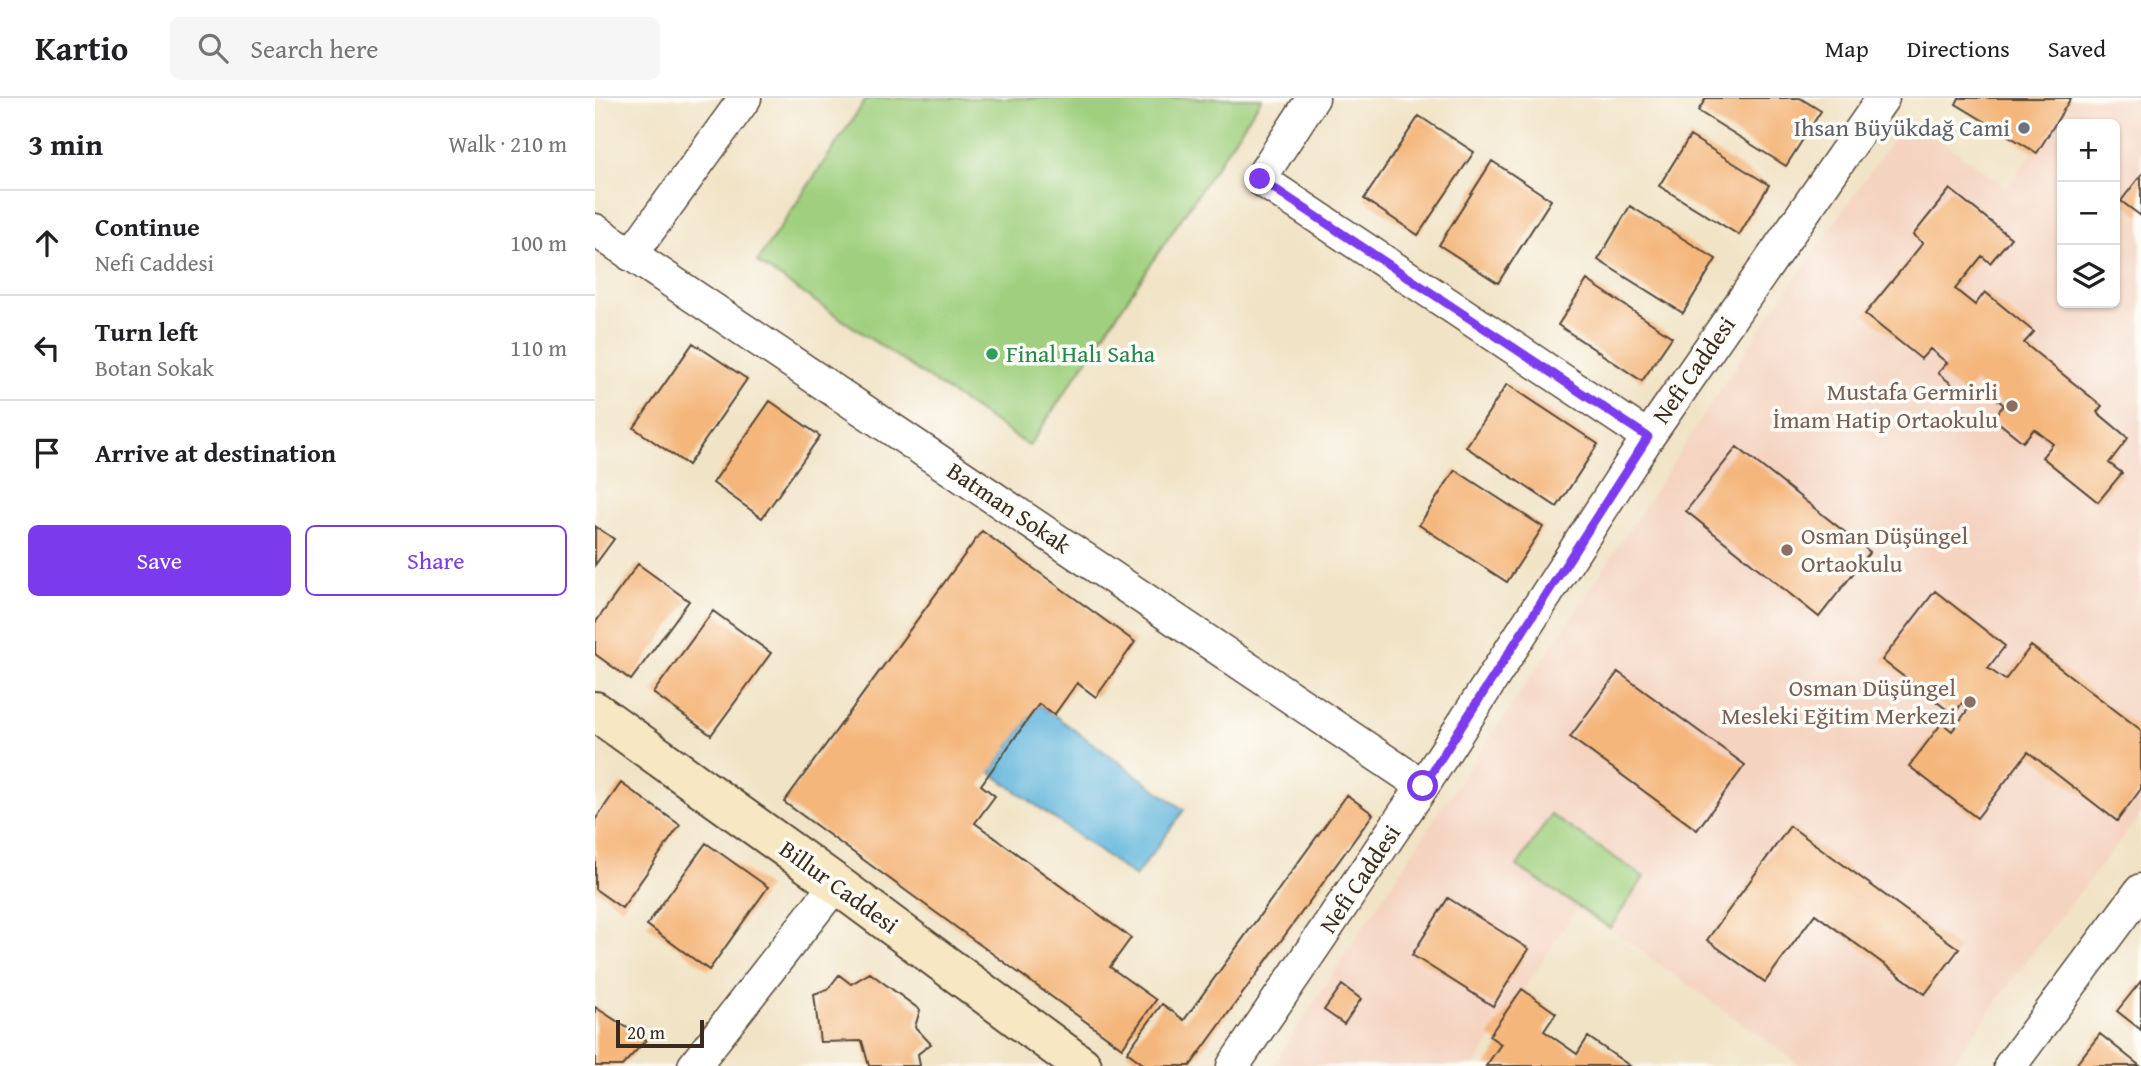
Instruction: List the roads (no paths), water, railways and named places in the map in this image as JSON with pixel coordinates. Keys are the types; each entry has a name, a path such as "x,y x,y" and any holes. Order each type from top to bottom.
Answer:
{"street":[{"path":"631,255 744,98"},
{"path":"1313,98 1260,179 1648,437"},
{"name":"Nefi Caddesi","path":"1233,1066 1423,786 1648,437 1878,100"},
{"name":"Batman Sokak","path":"595,230 1423,786"},
{"name":"Billur Caddesi","path":"595,711 836,884 1082,1066"},
{"path":"694,1066 836,884"},
{"path":"2010,1066 2141,890"}],"water":[{"path":"1039,704 1184,810 1135,877 990,772"}],"place":[{"name":"Ihsan Büyükdağ Cami","path":"2024,128"},
{"name":"Final Halı Saha","path":"992,354"},
{"name":"Mustafa Germirli İmam Hatip Ortaokulu","path":"2012,406"},
{"name":"Osman Düşüngel Ortaokulu","path":"1787,550"},
{"name":"Osman Düşüngel Mesleki Eğitim Merkezi","path":"1970,702"}]}
